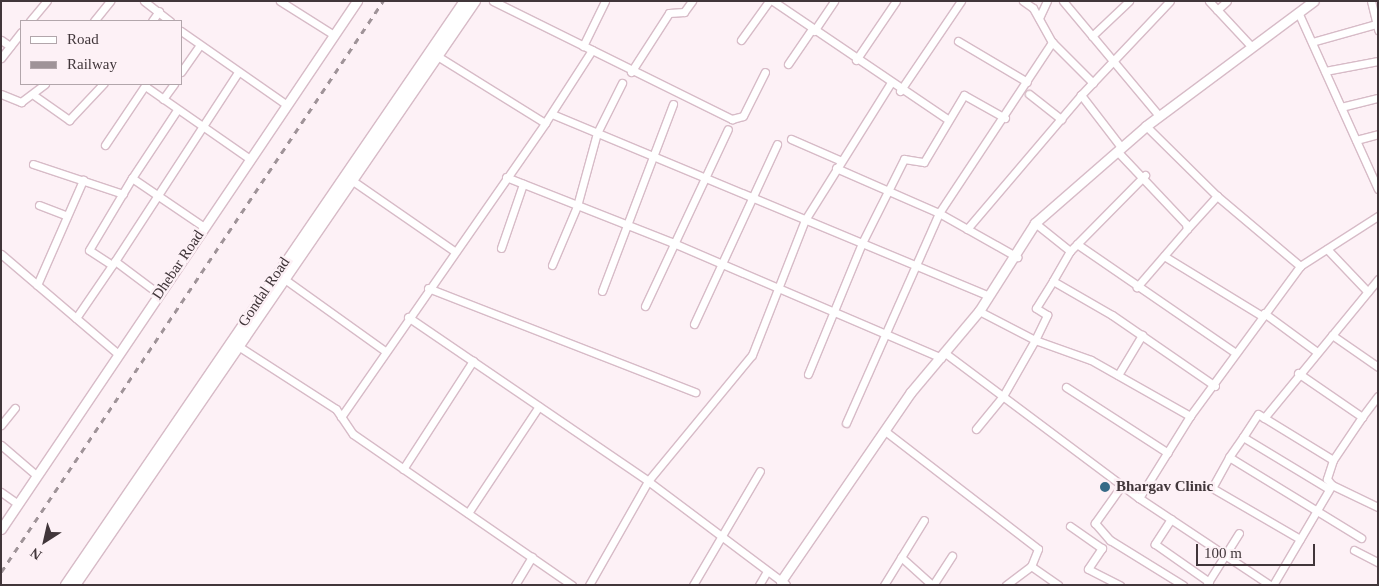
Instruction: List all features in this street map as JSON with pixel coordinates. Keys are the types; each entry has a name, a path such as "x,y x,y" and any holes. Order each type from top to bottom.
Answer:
{"main road":[{"name":"Gondal Road","path":"66,585 235,344 433,54 464,1"},
{"path":"75,585 235,344 350,180 433,54 474,1"}],"street":[{"path":"31,20 47,1"},
{"path":"95,20 110,1"},
{"path":"144,1 169,20"},
{"path":"280,1 334,35"},
{"name":"Dhebar Road","path":"1,529 357,1"},
{"path":"493,1 632,72 732,119 743,116 765,72"},
{"path":"583,46 605,1"},
{"path":"632,72 669,13 684,12 692,1"},
{"path":"741,40 769,1"},
{"path":"773,1 900,92 947,120"},
{"path":"788,64 834,1"},
{"path":"856,60 896,1"},
{"path":"900,92 961,1"},
{"path":"1023,1 1039,18 1052,42 1093,83"},
{"path":"1039,18 1047,1"},
{"path":"1064,1 1159,116"},
{"path":"1092,36 1129,1"},
{"path":"967,229 1113,59 1170,1"},
{"path":"1209,1 1250,46"},
{"path":"1218,10 1227,1"},
{"path":"408,317 648,481 783,583 885,431 979,311 987,296 1017,257 1035,223 1146,126 1250,46 1314,1"},
{"path":"1312,42 1377,27 1371,1"},
{"path":"153,20 159,11"},
{"path":"1298,12 1378,189"},
{"path":"182,32 199,46 287,105"},
{"path":"1,58 20,33"},
{"path":"1,40 10,46"},
{"path":"958,41 1027,82"},
{"path":"846,423 913,263 939,213 1005,118 1052,42"},
{"path":"182,71 199,46"},
{"path":"341,417 428,288 552,114 592,50"},
{"path":"433,54 545,123"},
{"path":"1325,71 1378,60"},
{"path":"76,318 159,196 200,126 238,72"},
{"path":"552,265 577,206 597,133 622,83"},
{"path":"589,585 648,481 752,355 805,220 839,160 890,84"},
{"path":"1,94 21,102 35,96 44,85"},
{"path":"35,96 69,120 102,85"},
{"path":"105,145 146,85 177,110 250,159"},
{"path":"163,99 173,85"},
{"path":"1030,94 1061,118"},
{"path":"1081,95 1119,149 1185,219 1187,229"},
{"path":"808,374 862,243 889,194 904,159 924,162 947,120 964,96 1005,118"},
{"path":"1341,107 1378,98"},
{"path":"602,291 627,226 650,156 673,104"},
{"path":"159,294 114,263 89,250 132,178 177,110"},
{"path":"552,114 913,263 987,296"},
{"path":"1146,126 1217,196 1300,266"},
{"path":"645,306 672,242 707,179 728,130"},
{"path":"1356,140 1378,134"},
{"path":"791,139 839,160"},
{"path":"694,324 777,144"},
{"path":"33,164 123,194"},
{"path":"836,168 889,194 939,213 1017,257"},
{"path":"976,428 1004,396 1035,340 1047,315 1036,308 1070,251 1145,176"},
{"path":"506,177 627,226 672,242 720,266 943,356 1004,396 1139,498 1271,585 1330,487 1327,479 1333,460 1378,396"},
{"path":"132,178 204,227"},
{"path":"37,286 83,180"},
{"path":"350,180 454,251"},
{"path":"501,248 523,184"},
{"path":"1137,286 1217,196"},
{"path":"39,205 67,216"},
{"path":"1139,498 1190,416 1215,386 1234,352 1300,266 1378,216"},
{"path":"1035,223 1070,251"},
{"path":"1077,244 1234,352"},
{"path":"1327,249 1368,292"},
{"path":"1,254 118,354"},
{"path":"1164,256 1263,315 1317,352"},
{"path":"282,278 385,351"},
{"path":"1264,418 1298,373 1378,279"},
{"path":"1053,282 1142,335 1215,386"},
{"path":"428,288 695,392"},
{"path":"979,311 1035,340 1091,360 1190,416"},
{"path":"1118,375 1142,335"},
{"path":"1332,335 1378,367"},
{"path":"235,344 341,417 354,434 572,585"},
{"path":"403,469 473,361"},
{"path":"1298,373 1362,417"},
{"path":"1066,387 1168,453"},
{"path":"468,513 539,406"},
{"path":"1,425 15,408"},
{"path":"1300,539 1212,488 1229,457 1258,414 1333,460"},
{"path":"885,431 1038,550 1031,566 1008,584"},
{"path":"1243,437 1330,487 1376,503"},
{"path":"1,445 36,475"},
{"path":"1229,457 1361,538"},
{"path":"693,585 719,536 760,471"},
{"path":"1122,485 1095,523 1110,540 1184,585"},
{"path":"1,492 18,504"},
{"path":"1172,519 1155,544 1208,583 1240,533"},
{"path":"884,585 924,520"},
{"path":"1070,526 1102,548 1088,569 1120,585"},
{"path":"1354,550 1378,562"},
{"path":"901,557 932,585 952,556"},
{"path":"515,585 532,557"},
{"path":"1031,566 1058,585"},
{"path":"759,585 767,571"}],"railway":[{"path":"1,572 383,1"}],"place":[{"name":"Bhargav Clinic","path":"1105,487"}]}
